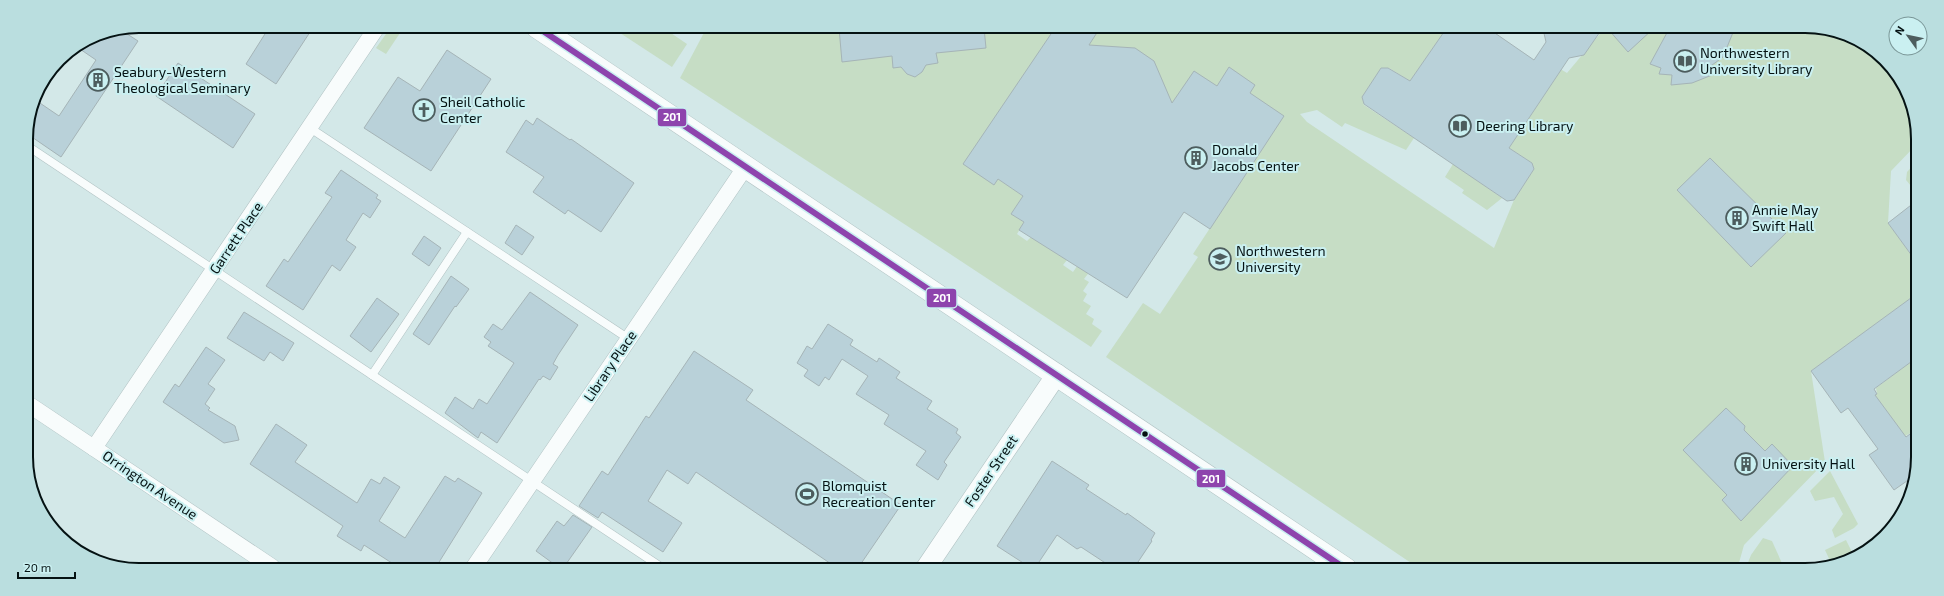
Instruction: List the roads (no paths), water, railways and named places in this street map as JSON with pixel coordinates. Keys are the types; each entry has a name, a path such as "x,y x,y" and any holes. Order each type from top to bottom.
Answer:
{"main road":[{"path":"546,33 1337,563"}],"street":[{"name":"Garrett Place","path":"94,448 373,33"},
{"name":"Library Place","path":"477,563 746,166"},
{"name":"Foster Street","path":"929,563 1057,374"},
{"name":"Orrington Avenue","path":"33,407 264,563"}],"lane":[{"path":"310,128 629,339"},
{"path":"33,150 656,563"},
{"path":"372,375 467,232"}],"place":[{"name":"Northwestern University Library","path":"1685,61"},
{"name":"Seabury-Western Theological Seminary","path":"98,80"},
{"name":"Sheil Catholic Center","path":"424,110"},
{"name":"Deering Library","path":"1460,126"},
{"name":"Donald Jacobs Center","path":"1196,158"},
{"name":"Annie May Swift Hall","path":"1737,218"},
{"name":"Northwestern University","path":"1220,259"},
{"name":"University Hall","path":"1746,464"},
{"name":"Blomquist Recreation Center","path":"807,494"}]}
